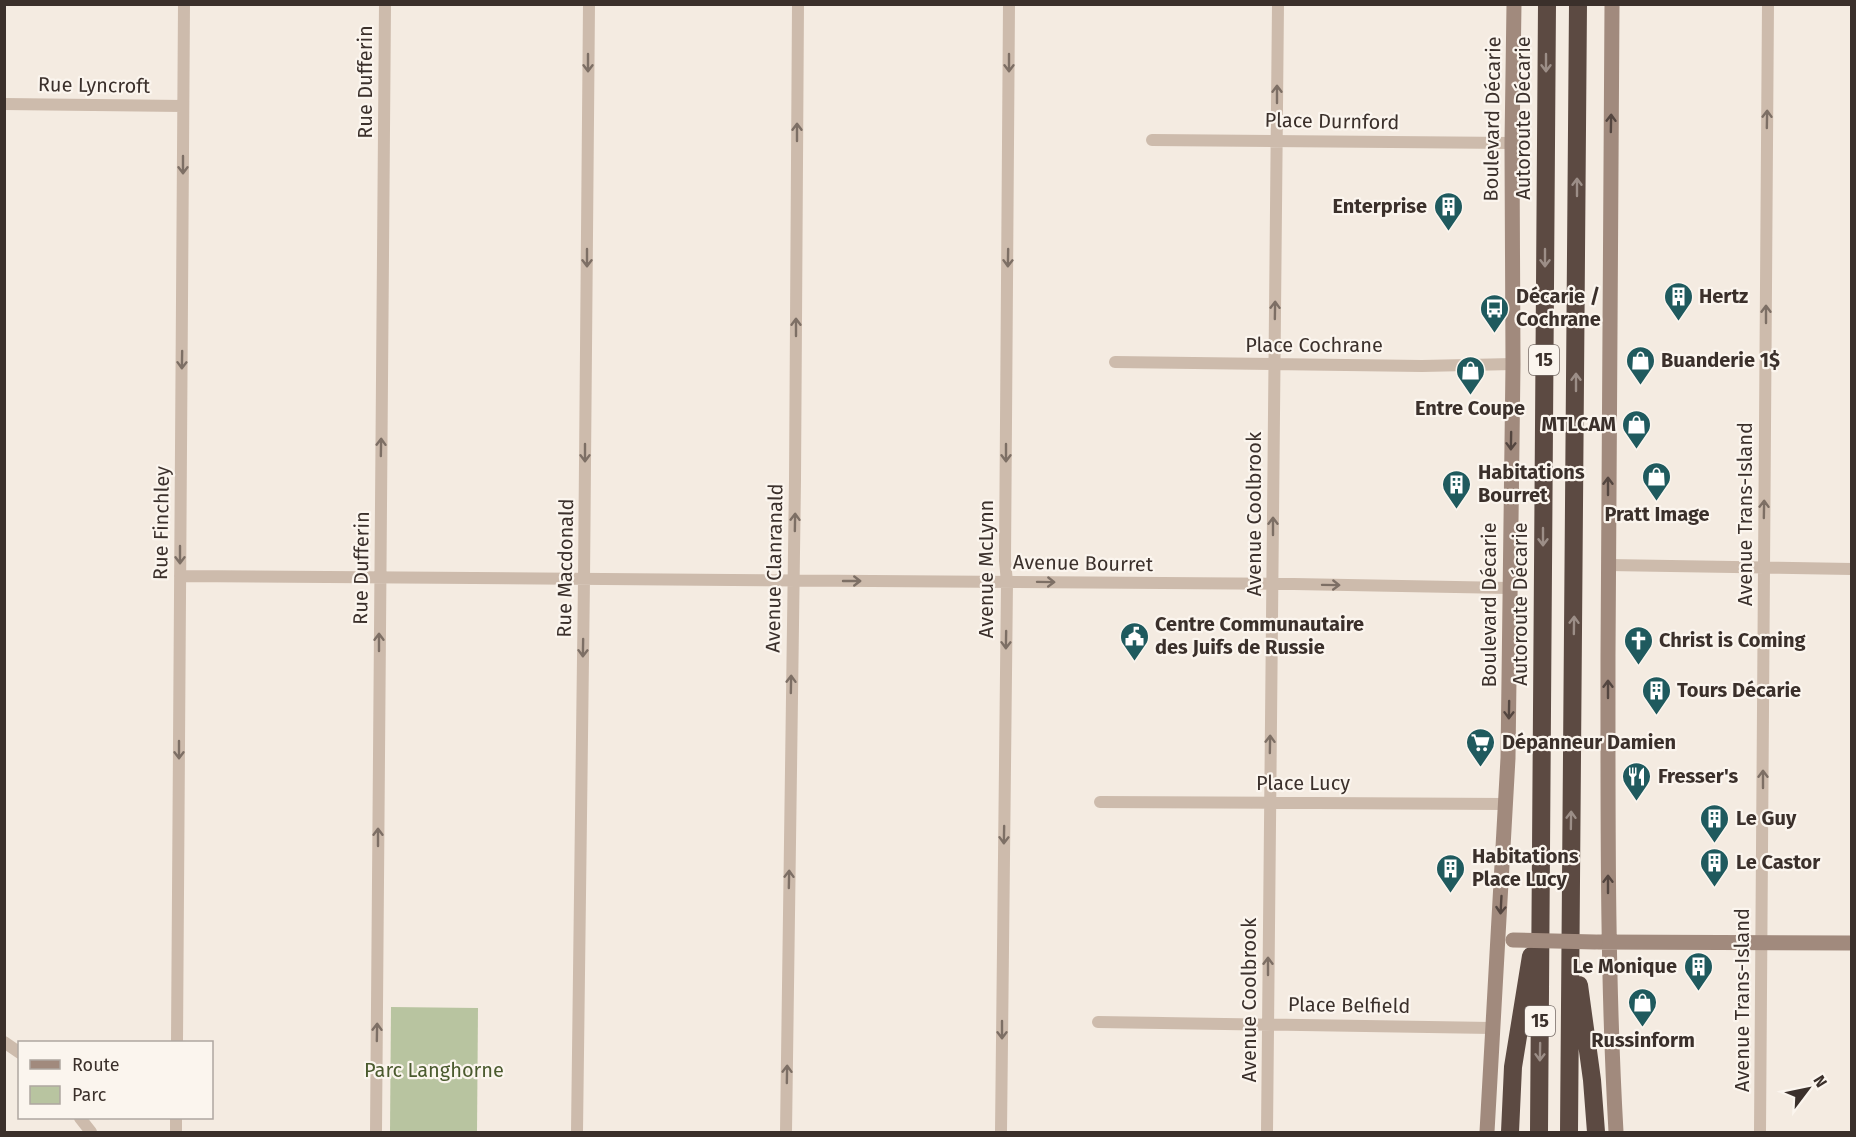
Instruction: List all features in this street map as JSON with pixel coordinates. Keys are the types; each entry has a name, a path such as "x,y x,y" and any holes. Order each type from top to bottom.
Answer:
{"highway":[{"name":"Autoroute Décarie","path":"1539,1132 1547,4"},
{"name":"15","path":"1569,1132 1578,4"},
{"path":"1510,1132 1513,1067 1539,910"},
{"path":"1570,921 1592,1080 1596,1132"}],"main road":[{"name":"Boulevard Décarie","path":"1487,1132 1492,1028 1506,940 1513,364 1514,4"},
{"path":"1612,4 1608,565 1602,942 1616,1132"},
{"path":"1506,940 1851,944"}],"street":[{"name":"Rue Finchley","path":"177,1041 184,4"},
{"name":"Rue Dufferin","path":"376,1132 385,4"},
{"name":"Rue Macdonald","path":"577,1132 589,4"},
{"name":"Avenue Clanranald","path":"786,1132 798,4"},
{"name":"Avenue McLynn","path":"1001,1132 1008,582 1005,561 1010,4"},
{"name":"Avenue Coolbrook","path":"1267,1132 1278,4"},
{"name":"Avenue Trans-Island","path":"1760,1132 1768,4"},
{"name":"Rue Lyncroft","path":"4,104 183,106"},
{"name":"Place Durnford","path":"1152,140 1512,143"},
{"name":"Place Cochrane","path":"1115,362 1513,364"},
{"path":"1608,565 1851,569"},
{"name":"Avenue Bourret","path":"180,576 1509,588"},
{"name":"Place Lucy","path":"1100,802 1506,804"},
{"name":"Place Belfield","path":"1098,1022 1492,1028"},
{"path":"4,1042 18,1052"},
{"path":"81,1119 91,1132"}],"green space":[{"name":"Parc Langhorne","path":"391,1007 478,1008 477,1132 390,1132"}],"place":[{"name":"Enterprise","path":"1448,232"},
{"name":"Hertz","path":"1678,322"},
{"name":"Décarie / Cochrane","path":"1495,334"},
{"name":"Buanderie 1$","path":"1640,386"},
{"name":"Entre Coupe","path":"1470,396"},
{"name":"MTLCAM","path":"1637,450"},
{"name":"Pratt Image","path":"1657,502"},
{"name":"Habitations Bourret","path":"1457,510"},
{"name":"Centre Communautaire des Juifs de Russie","path":"1134,662"},
{"name":"Christ is Coming","path":"1638,666"},
{"name":"Tours Décarie","path":"1656,716"},
{"name":"Dépanneur Damien","path":"1481,768"},
{"name":"Fresser's","path":"1637,802"},
{"name":"Le Guy","path":"1715,844"},
{"name":"Le Castor","path":"1715,888"},
{"name":"Habitations Place Lucy","path":"1451,894"},
{"name":"Le Monique","path":"1698,992"},
{"name":"Russinform","path":"1643,1028"}]}
